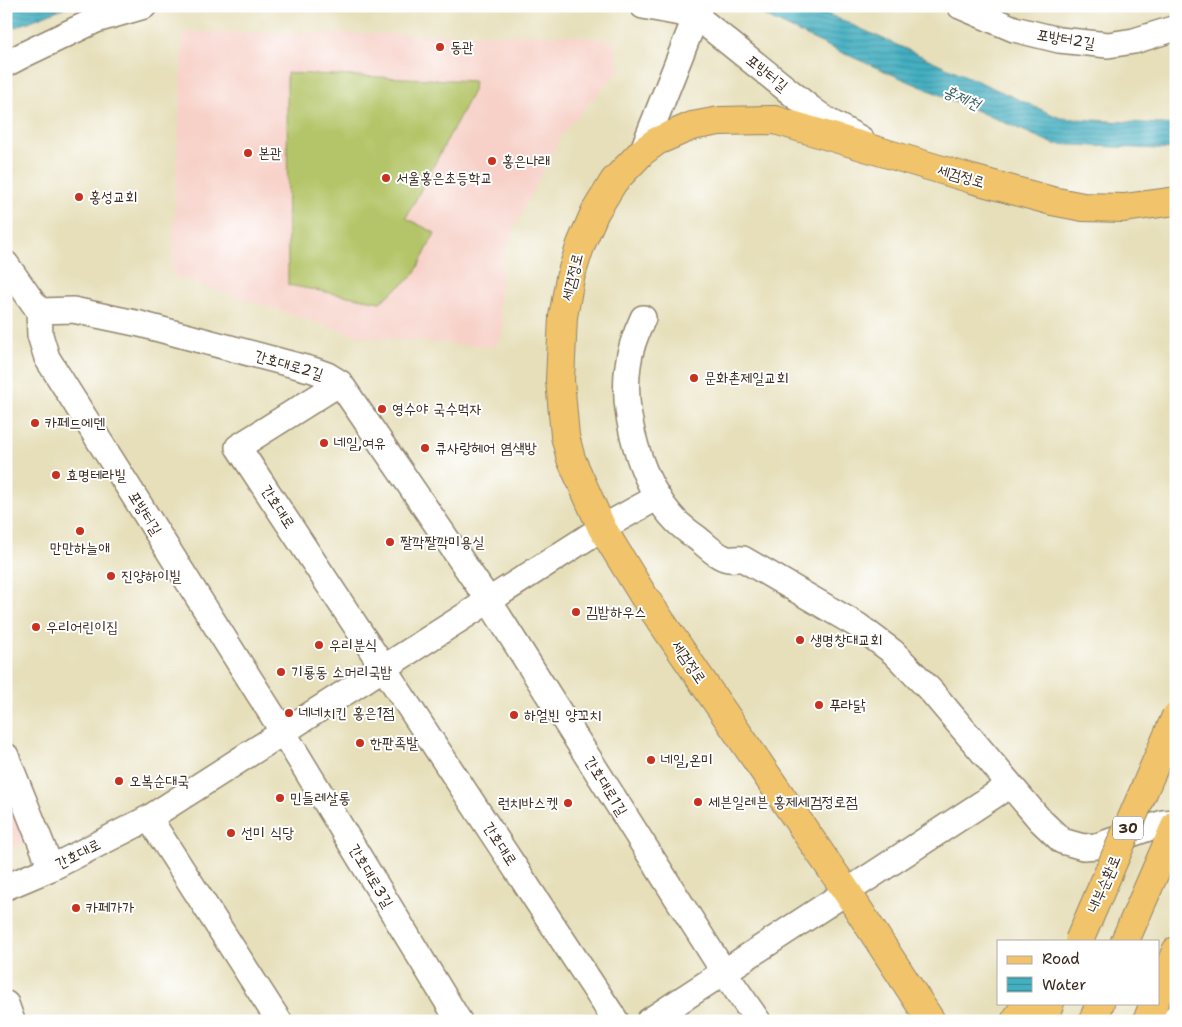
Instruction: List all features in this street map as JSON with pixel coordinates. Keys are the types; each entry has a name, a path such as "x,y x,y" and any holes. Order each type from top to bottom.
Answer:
{"main road":[{"name":"세검정로","path":"931,1021 848,892 643,595 602,528 571,459 565,436 560,380 563,317 570,278 581,244 595,212 614,181 642,152 657,141 692,126 719,120 775,120 972,179 1084,208 1124,208 1176,201"},
{"name":"내부순환로","path":"1079,940 1176,716"},
{"path":"1125,940 1176,823"},
{"path":"1073,940 1092,913"},
{"path":"1160,989 1176,952"},
{"path":"1015,1021 1026,1004"},
{"path":"1042,1021 1050,1004"},
{"path":"1093,1021 1100,1004"},
{"path":"1147,1021 1154,1004"}],"street":[{"path":"6,64 96,20 144,6"},
{"name":"포방터길","path":"643,6 698,11 822,116 886,154"},
{"name":"포방터2길","path":"960,6 1014,29 1059,40 1108,45 1134,41 1176,28"},
{"path":"642,152 698,11"},
{"path":"6,264 39,310"},
{"name":"포방터길","path":"39,310 40,335 47,358 283,732"},
{"name":"간호대로2길","path":"39,310 73,310 140,324 312,370 327,375 340,383 489,601"},
{"path":"643,318 633,340 628,364 627,398 631,431 638,454 658,496 676,521 719,554 729,559 743,559 857,625 893,652 931,691 1040,820 1062,840 1083,847 1096,846 1163,823 1176,823"},
{"name":"간호대로","path":"340,383 238,447 616,1021"},
{"name":"간호대로","path":"6,887 51,868 149,818 602,528 658,496"},
{"name":"간호대로1길","path":"489,601 724,972 758,1021"},
{"name":"간호대로3길","path":"283,732 460,1021"},
{"path":"6,756 51,868"},
{"path":"649,1021 1010,785"},
{"path":"149,818 279,1021"},
{"path":"6,1004 12,1021"},
{"path":"1174,1021 1176,1017"}],"shaded area":[{"path":"183,32 568,35 613,41 620,71 562,134 517,222 502,260 499,306 504,327 496,347 362,337 172,276"},
{"path":"6,788 27,842 6,850"}],"green space":[{"path":"287,73 474,81 473,91 406,218 435,233 414,275 380,302 288,285"}],"water":[{"path":"6,6 68,6 6,31"},
{"name":"홍제천","path":"744,6 810,6 1060,118 1176,125 1176,150 1054,144 838,51"}],"place":[{"name":"동관","path":"440,47"},
{"name":"본관","path":"248,153"},
{"name":"홍은나래","path":"492,161"},
{"name":"서울홍은초등학교","path":"386,178"},
{"name":"홍성교회","path":"79,197"},
{"name":"문화촌제일교회","path":"694,378"},
{"name":"영수야 국수먹자","path":"382,409"},
{"name":"카페드에덴","path":"35,423"},
{"name":"네일,여유","path":"324,443"},
{"name":"큐사랑헤어 염색방","path":"425,448"},
{"name":"효명테라빌","path":"56,475"},
{"name":"만만하늘애","path":"80,531"},
{"name":"짤깍짤깍미용실","path":"390,542"},
{"name":"진양하이빌","path":"111,576"},
{"name":"김밥하우스","path":"576,612"},
{"name":"우리어린이집","path":"36,627"},
{"name":"생명창대교회","path":"800,640"},
{"name":"우리분식","path":"319,645"},
{"name":"기룡동 소머리국밥","path":"281,672"},
{"name":"푸라닭","path":"819,705"},
{"name":"네네치킨 홍은1점","path":"289,713"},
{"name":"하얼빈 양꼬치","path":"514,715"},
{"name":"한판족발","path":"360,743"},
{"name":"네일,온미","path":"651,760"},
{"name":"오복순대국","path":"119,781"},
{"name":"민들레살롱","path":"280,798"},
{"name":"세븐일레븐 홍제세검정로점","path":"698,802"},
{"name":"런치바스켓","path":"568,803"},
{"name":"선미 식당","path":"231,833"},
{"name":"카페가가","path":"76,908"}]}
